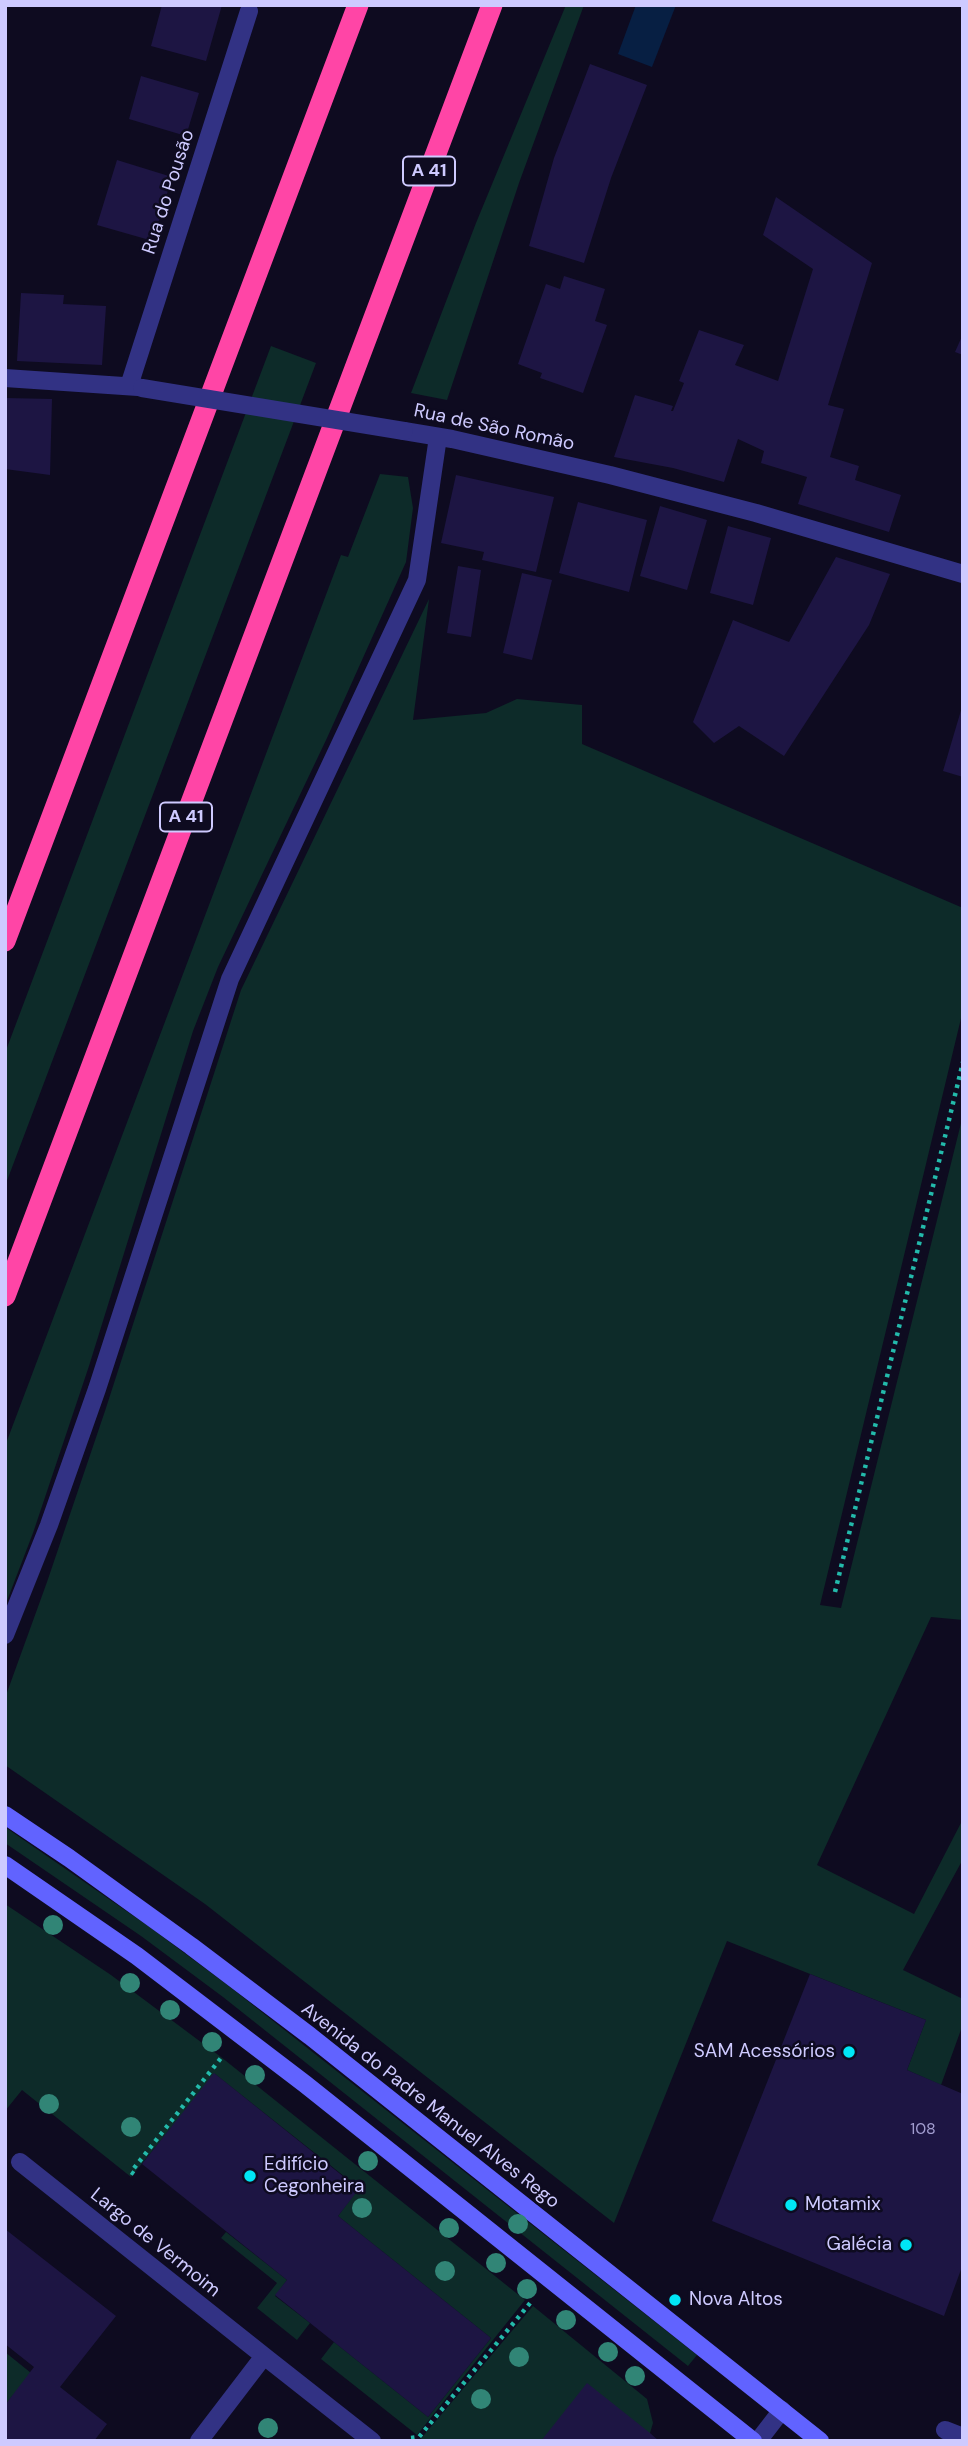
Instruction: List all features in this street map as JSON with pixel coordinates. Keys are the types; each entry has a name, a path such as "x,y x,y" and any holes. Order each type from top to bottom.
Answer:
{"highway":[{"path":"5,941 358,5"},
{"name":"A 41","path":"5,1296 492,5"}],"main road":[{"name":"Avenida do Padre Manuel Alves Rego","path":"5,1815 256,1995 820,2441"},
{"path":"5,1865 137,1956 305,2084 756,2441"}],"street":[{"name":"Rua do Pousão","path":"135,387 249,11"},
{"name":"Rua de São Romão","path":"5,378 135,387 438,437 610,474 756,513 963,574"},
{"path":"5,1635 49,1525 97,1389 230,979 417,580 438,437"},
{"name":"Largo de Vermoim","path":"20,2162 372,2441"},
{"path":"199,2441 264,2356"},
{"path":"756,2441 782,2410"},
{"path":"945,2430 963,2437"}],"path":[{"path":"835,1592 963,1062"},
{"path":"134,2174 131,2172 224,2053"},
{"path":"411,2438 419,2437 533,2298"}],"green space":[{"path":"566,5 584,5 519,183 447,400 411,393 476,223"},
{"path":"271,346 316,363 5,1186 5,1053"},
{"path":"380,474 408,477 413,508 406,562 327,738 218,967 193,1031 89,1366 33,1533 5,1606 5,1446 341,555 348,557"},
{"path":"429,599 413,720 486,713 517,699 582,705 582,744 963,908 963,1010 820,1605 841,1608 963,1115 963,1620 931,1617 817,1865 914,1914 963,1819 963,1859 903,1970 963,1999 963,2024 941,2085 907,2070 926,2020 727,1941 614,2223 205,1904 5,1765 5,1698 105,1411 241,990"},
{"path":"5,1827 148,1926 230,1987 697,2355 688,2366 223,1997 141,1936 5,1843"},
{"path":"5,1904 111,1975 221,2057 525,2300 417,2435 321,2359 334,2342 428,2417 491,2338 338,2216 359,2188 215,2074 131,2177 22,2090 5,2111"},
{"path":"226,2232 287,2280 275,2296 310,2323 297,2340 257,2308 277,2283 221,2238"},
{"path":"533,2306 647,2399 653,2423 650,2433 541,2441 419,2441"},
{"path":"5,2352 31,2373 5,2405"}],"water":[{"path":"636,5 676,5 652,67 618,54"}],"building":[{"path":"162,5 222,5 206,61 151,46"},
{"path":"590,64 647,85 611,178 584,263 529,246 554,158"},
{"path":"141,76 199,93 186,136 129,119"},
{"path":"117,160 172,177 153,241 97,225"},
{"path":"776,197 872,263 828,405 844,409 830,457 859,466 855,480 901,495 889,532 798,504 807,477 761,463 764,451 738,439 724,482 673,468 614,457 635,395 673,406 673,411 684,383 679,381 699,330 744,345 735,365 778,381 813,269 763,235"},
{"path":"564,276 605,289 595,321 607,325 583,393 540,378 542,373 518,364 546,284 560,289"},
{"path":"21,293 64,295 63,304 106,306 102,365 17,361"},
{"path":"963,334 963,355 955,352"},
{"path":"5,398 52,399 50,475 5,469"},
{"path":"456,475 554,497 536,572 482,560 484,552 441,543"},
{"path":"578,502 647,520 629,592 559,573"},
{"path":"660,506 707,520 687,590 640,576"},
{"path":"728,526 771,538 753,605 710,593"},
{"path":"836,557 890,574 869,625 784,756 739,726 714,743 693,722 733,620 789,642"},
{"path":"458,566 481,570 471,637 447,633"},
{"path":"522,573 552,580 532,660 503,653"},
{"path":"963,707 963,777 943,771"},
{"path":"810,1974 926,2020 907,2070 963,2094 963,2264 944,2316 712,2221"},
{"path":"214,2073 359,2189 338,2216 491,2338 428,2417 275,2295 287,2280 142,2164"},
{"path":"5,2229 116,2316 60,2387 107,2424 94,2441 5,2441 5,2405 34,2367 5,2344"},
{"path":"587,2383 650,2433 659,2441 541,2441"}],"place":[{"name":"SAM Acessórios","path":"849,2052"},
{"name":"Edifício Cegonheira","path":"250,2176"},
{"name":"Motamix","path":"791,2205"},
{"name":"Galécia","path":"906,2245"},
{"name":"Nova Altos","path":"675,2300"}]}
